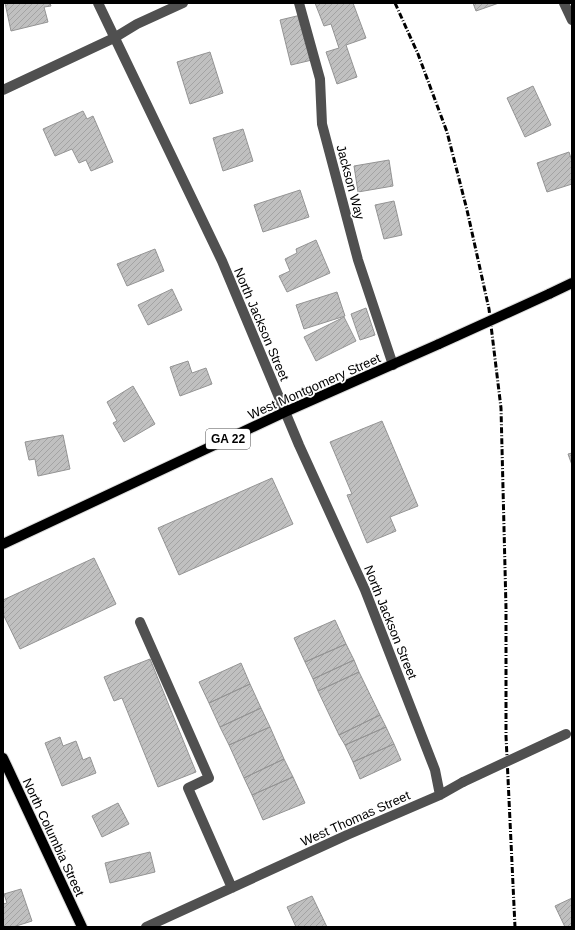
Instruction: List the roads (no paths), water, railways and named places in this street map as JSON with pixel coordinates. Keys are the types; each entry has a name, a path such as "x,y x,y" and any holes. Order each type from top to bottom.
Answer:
{"main road":[{"name":"West Montgomery Street","path":"3,544 285,412 393,365 572,283"},
{"name":"North Columbia Street","path":"3,758 82,927"}],"street":[{"name":"North Jackson Street","path":"98,3 222,261 285,412 365,590 435,770 440,796"},
{"path":"3,90 114,38 137,24 183,3"},
{"name":"Jackson Way","path":"299,3 320,80 322,124 358,260 393,365"},
{"path":"564,3 572,20"},
{"path":"140,622 209,778 188,788 232,888"},
{"name":"West Thomas Street","path":"146,927 347,835 440,796 463,782 569,733"}],"railway":[{"path":"395,3 418,54 447,132 467,210 489,309 501,408 506,608 506,736 515,927"}]}
